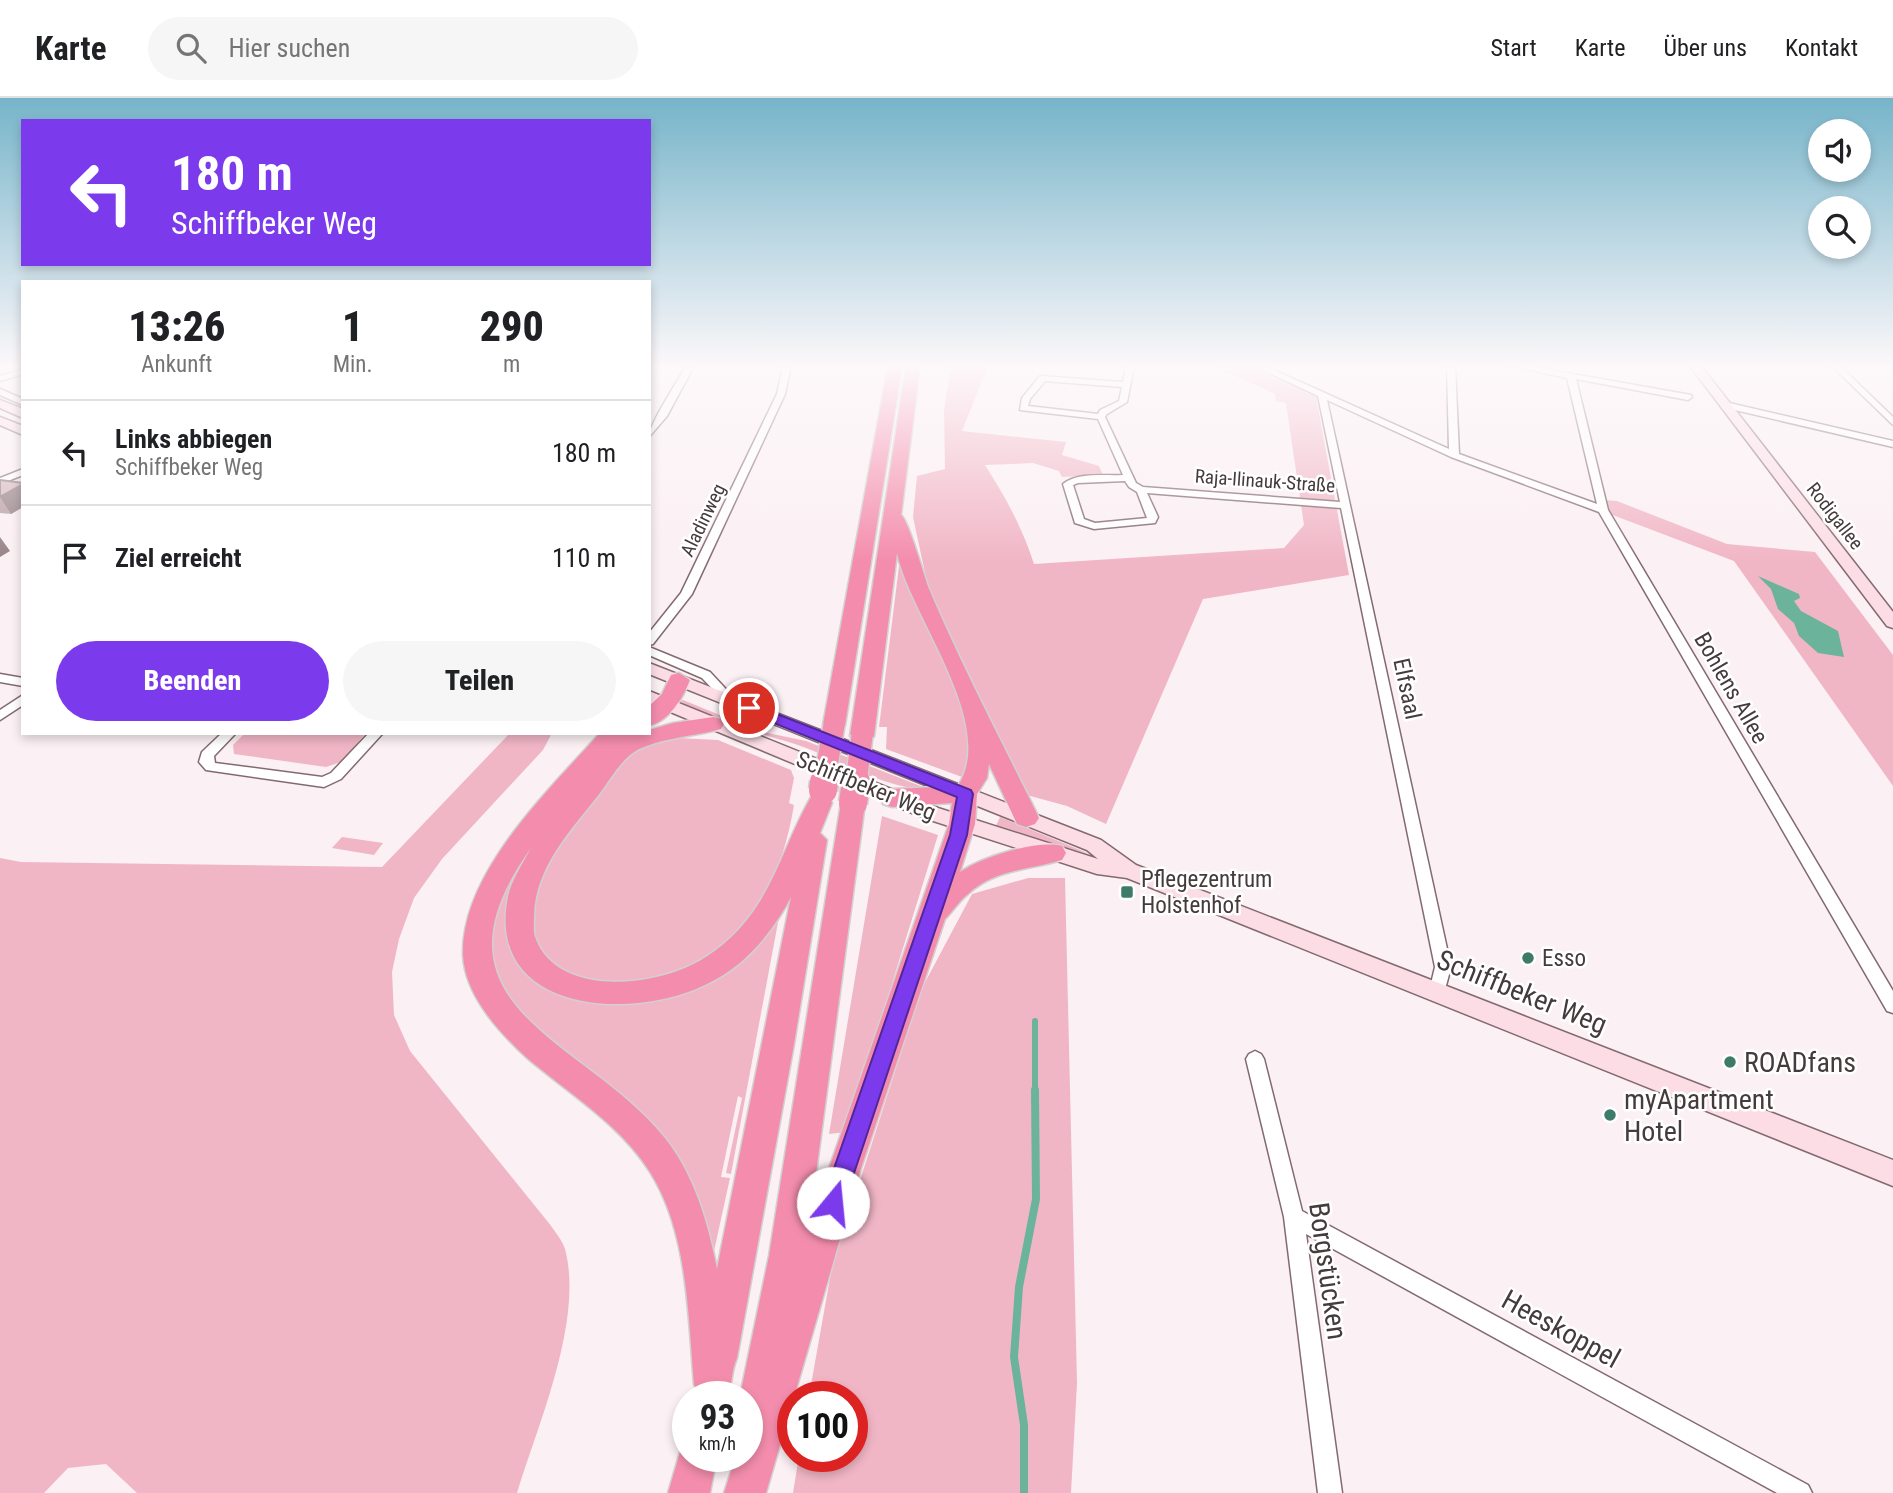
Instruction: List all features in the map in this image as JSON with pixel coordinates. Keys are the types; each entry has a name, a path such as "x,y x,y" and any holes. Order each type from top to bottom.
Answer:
{"highway":[{"path":"713,1381 779,1044 884,431"},
{"path":"743,1493 787,1256 904,431"},
{"path":"894,502 908,562 975,713 1026,818"},
{"path":"653,703 676,690 679,680"},
{"path":"743,1493 841,1177 930,924 962,824 965,794 978,769 980,742 975,713"},
{"path":"651,734 712,724"},
{"path":"642,735 624,738 522,843 491,889 475,939 478,968 487,990 504,1015 540,1049 634,1126 671,1176 700,1256 710,1381"},
{"path":"624,738 546,843 533,863 518,900 519,935 531,962 555,980 587,992 623,995 666,987 707,971 737,950 772,906 821,796"},
{"path":"891,798 965,794"},
{"path":"930,924 954,891 984,869 1001,862 1054,853"},
{"path":"689,1493 694,1472"}],"main road":[{"name":"Rodigallee","path":"1746,431 1893,623"},
{"name":"Schiffbeker Weg","path":"651,669 1094,845 1129,870 1893,1173"},
{"name":"Schiffbeker Weg","path":"653,703 962,824 1097,866 1129,870"}],"street":[{"name":"Aladinweg","path":"651,639 666,623 692,582 763,431"},
{"path":"1107,431 1128,478 1141,490 1153,517 1151,521 1094,526 1079,521 1068,484 1076,480 1128,478"},
{"name":"Elfsaal","path":"1329,431 1443,967 1437,992"},
{"path":"1401,431 1454,455 1603,510"},
{"path":"1453,431 1454,455"},
{"name":"Bohlens Allee","path":"1584,431 1603,510 1893,1006"},
{"path":"1838,431 1893,444"},
{"path":"0,481 21,473"},
{"name":"Raja-Ilinauk-Straße","path":"1141,490 1344,505"},
{"name":"Schiffbeker Weg","path":"651,652 706,675 731,701"},
{"path":"0,678 21,682"},
{"path":"0,716 21,700"},
{"path":"228,735 207,755 206,762 211,767 313,783 337,776 375,735"},
{"name":"Borgstücken","path":"1255,1059 1294,1217 1330,1493"},
{"name":"Heeskoppel","path":"1294,1217 1800,1493"}],"shaded area":[{"path":"944,431 1066,442 1062,455 1099,466 1103,475 1062,477 1059,471 1033,463 985,465 1013,513 1034,564 1284,548 1304,525 1290,431 1322,431 1349,575 1203,599 1106,824 1067,806 1023,794 928,587 913,517 917,476 945,469"},
{"path":"1603,500 1617,501 1727,544 1815,552 1893,655 1893,786 1734,561 1610,514"},
{"path":"900,558 963,701 972,750 962,777 886,749 887,727 879,727"},
{"path":"1758,576 1799,594 1800,598 1794,601 1801,611 1838,631 1844,657 1818,653 1799,636 1794,623 1778,609 1771,589"},
{"path":"680,701 759,731 806,741 928,789 911,788 877,778 795,744 707,715"},
{"path":"243,735 364,735 341,762 326,767 234,754 233,745"},
{"path":"508,735 551,735 543,750 442,859 414,898 399,939 392,972 394,1015 410,1051 548,1222 565,1249 569,1277 564,1339 517,1493 137,1493 106,1464 68,1468 44,1493 0,1493 0,858 21,862 382,867"},
{"path":"678,738 718,740 791,770 794,778 789,803 794,805 779,865 750,919 721,949 699,963 671,974 640,981 608,982 579,978 554,966 537,946 530,916 534,889 563,840 626,757 646,743"},
{"path":"882,816 938,835 846,1132 829,1134"},
{"path":"1000,817 1090,854 995,828"},
{"path":"545,834 521,960 647,999 779,917 731,1174 726,1173 742,1098 738,1096 721,1177 730,1178 714,1251 568,1055 522,1015 497,984 488,922 525,853"},
{"path":"342,837 383,843 374,855 332,848"},
{"path":"1028,878 1065,878 1077,1383 1071,1493 793,1493 796,1472 868,1472 868,1381 812,1381 832,1267 922,988 972,894"}],"building":[{"path":"0,480 21,483 21,485 0,497"}],"waterway":[{"path":"1035,1021 1035,1090"},
{"path":"1024,1493 1024,1425 1014,1357 1019,1287 1036,1199 1035,1090"}],"place":[{"name":"Pflegezentrum Holstenhof","path":"1127,892"},
{"name":"Esso","path":"1528,958"},
{"name":"ROADfans","path":"1730,1062"},
{"name":"myApartment Hotel","path":"1610,1115"}],"route":[{"path":"749,708 965,794 962,824 930,924 907,982 833,1203"}]}
